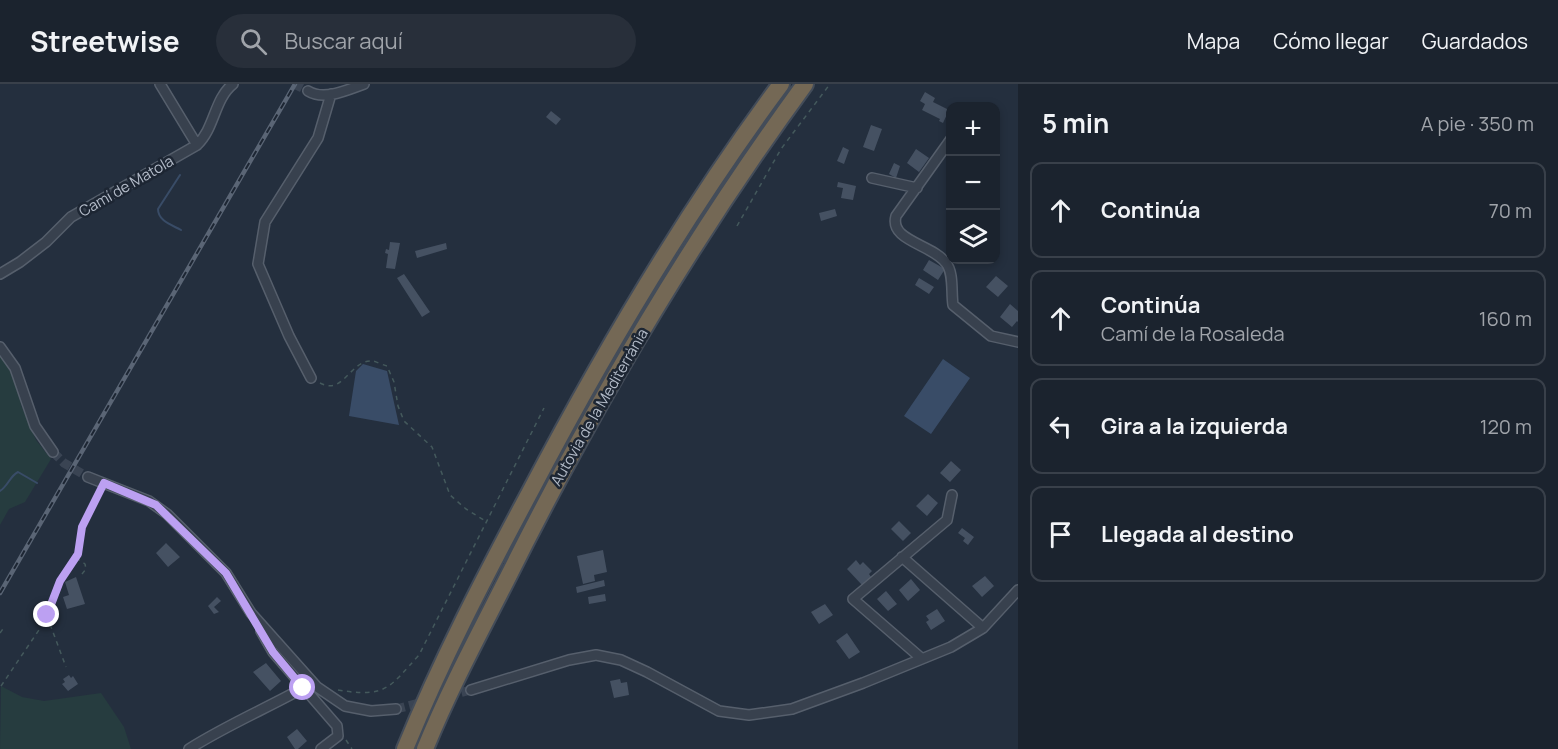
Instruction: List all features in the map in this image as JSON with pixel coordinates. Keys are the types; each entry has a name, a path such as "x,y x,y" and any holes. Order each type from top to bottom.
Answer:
{"highway":[{"name":"Autovia de la Mediterrània","path":"405,749 490,568 572,412 662,259 738,142 782,84"},
{"name":"Autovia de la Mediterrània","path":"425,749 526,540 616,374 700,237 805,84"}],"street":[{"path":"160,84 197,145"},
{"name":"Camí de Matola","path":"0,274 46,242 71,217 197,145 205,137 221,100 233,84"},
{"path":"308,91 314,94 331,94 364,84"},
{"path":"311,378 258,264 265,222 318,138 331,94"},
{"path":"946,147 896,216 894,224 897,232 937,254 948,265 953,305 991,336 1018,342"},
{"path":"872,178 917,188"},
{"path":"0,347 15,368 34,426 53,452"},
{"path":"88,477 149,501 167,514 226,573 273,652 337,726 338,736 321,749"},
{"path":"921,658 853,599 947,520 952,495"},
{"path":"902,557 983,628"},
{"path":"471,690 569,660 596,655 621,660 719,711 749,716 792,709 951,647 983,628 1018,590"},
{"path":"251,613 316,687 345,706 371,711 396,710"},
{"path":"189,749 212,734 303,688"}],"path":[{"path":"737,226 781,149 830,84"},
{"path":"311,378 327,387 335,386 362,363 374,361 387,366 404,421 432,447 450,495 487,522"},
{"path":"336,690 365,694 391,686 419,655 544,408"},
{"path":"1,686 47,615 60,581 76,557 80,547 82,527 104,483"},
{"path":"76,557 87,568 82,574"},
{"path":"47,615 66,667"},
{"path":"0,633 4,626"}],"green space":[{"path":"0,355 15,368 21,405 36,440 51,459 25,502 9,509 0,525"},
{"path":"1,686 22,697 44,701 101,693 124,727 131,749 0,749"}],"water":[{"path":"943,359 970,378 931,434 904,416"},
{"path":"363,364 387,371 399,425 349,416 356,371"}],"building":[{"path":"925,92 935,98 933,102 946,108 943,123 939,121 940,119 922,110 925,104 920,101"},
{"path":"551,111 561,119 556,125 546,117"},
{"path":"871,125 882,129 874,151 863,147"},
{"path":"843,147 849,150 844,164 837,161"},
{"path":"916,149 929,158 919,172 907,163"},
{"path":"894,163 900,166 896,178 889,174"},
{"path":"838,182 856,186 853,200 841,198 843,188 837,187"},
{"path":"835,209 837,216 821,221 819,213"},
{"path":"390,242 400,243 395,269 386,268 388,254 385,253 386,249 389,250"},
{"path":"446,243 447,249 417,258 415,251"},
{"path":"929,260 945,269 938,280 923,270"},
{"path":"404,274 430,312 422,317 397,278"},
{"path":"996,276 1008,286 998,297 986,287"},
{"path":"919,278 934,287 929,294 915,285"},
{"path":"1010,304 1018,311 1018,322 1012,327 1000,317"},
{"path":"951,461 961,470 950,482 940,473"},
{"path":"928,494 938,503 927,516 916,506"},
{"path":"899,521 911,533 903,541 891,529"},
{"path":"962,528 974,537 968,545 963,541 965,538 958,533"},
{"path":"166,543 180,557 168,567 156,553"},
{"path":"603,550 607,572 594,575 595,581 583,584 577,556"},
{"path":"856,560 860,565 863,562 872,571 869,574 871,577 862,585 847,569"},
{"path":"985,576 994,586 982,597 972,586"},
{"path":"76,577 85,604 67,609 63,597 69,595 65,582"},
{"path":"911,579 920,590 908,601 899,590"},
{"path":"604,580 605,586 577,593 576,587"},
{"path":"886,591 897,604 888,611 877,599"},
{"path":"605,594 606,601 589,604 588,597"},
{"path":"217,597 221,601 214,607 219,612 214,614 208,606"},
{"path":"825,604 833,615 819,624 811,612"},
{"path":"937,609 945,621 931,630 926,622 929,620 926,616"},
{"path":"847,633 860,652 849,659 836,641"},
{"path":"266,663 281,681 270,691 253,672"},
{"path":"69,675 71,678 73,676 78,684 68,691 62,684 65,682 63,679"},
{"path":"620,679 621,683 627,682 629,695 614,698 610,681"},
{"path":"297,729 307,741 295,749 287,737"}],"waterway":[{"path":"180,175 158,209 163,220 181,230"},
{"path":"0,491 18,472 37,483"}],"tunnel":[{"path":"294,84 308,91"},
{"path":"53,452 64,463 88,477"},
{"path":"396,709 471,690"}],"railway":[{"path":"0,593 295,84"}],"route":[{"path":"47,615 60,581 78,554 82,527 104,483 156,505 226,573 273,652 303,688"}]}
